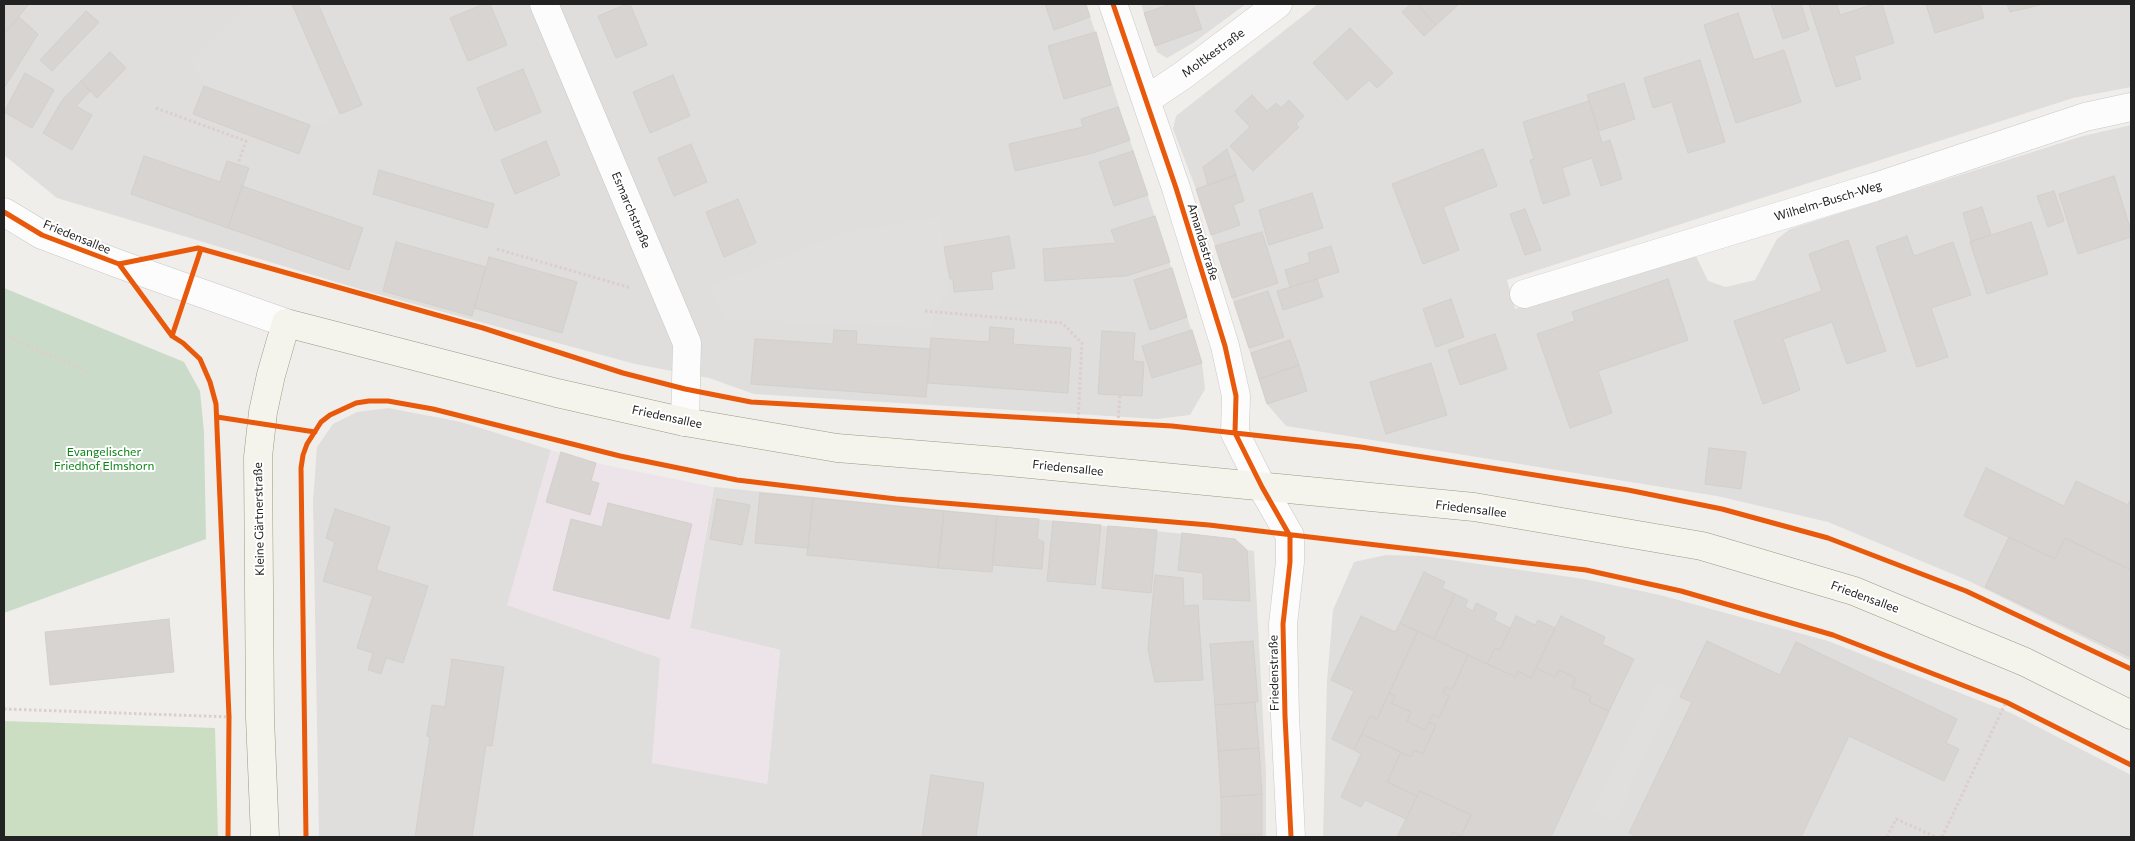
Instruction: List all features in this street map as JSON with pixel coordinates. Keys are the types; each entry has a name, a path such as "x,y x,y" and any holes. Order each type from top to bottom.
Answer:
{"main road":[{"name":"Friedensallee","path":"286,323 558,393 685,422 837,448 1009,462 1474,508 1702,546 1854,590 2025,662 2131,715"},
{"name":"Kleine Gärtnerstraße","path":"265,837 260,718 258,457 269,384 286,323"}],"street":[{"name":"Esmarchstraße","path":"544,4 687,343 685,422"},
{"name":"Amandastraße","path":"1113,4 1225,346 1236,396 1235,433 1262,487"},
{"name":"Moltkestraße","path":"1146,100 1182,76 1278,4"},
{"name":"Wilhelm-Busch-Weg","path":"1524,294 1875,187 2085,117 2131,107"},
{"name":"Friedensallee","path":"4,212 42,235 286,323"},
{"name":"Friedenstraße","path":"1262,487 1290,536 1290,562 1283,624 1284,716 1291,837"}],"path":[{"path":"156,108 246,141 238,164"},
{"path":"497,249 645,292 666,293"},
{"path":"924,311 1062,323 1082,343 1078,421"},
{"path":"4,335 90,373"},
{"path":"1118,423 1120,395"},
{"path":"1942,837 2006,702"},
{"path":"4,709 260,718"},
{"path":"1887,837 1896,819 1936,837"}],"shaded area":[{"path":"4,4 1086,4 1202,363 1205,389 1190,415 1157,419 754,394 709,378 635,364 366,291 57,198 4,155"},
{"path":"249,4 292,4 340,114 315,127 204,86 190,61"},
{"path":"1141,4 1246,4 1193,43 1167,58 1157,52"},
{"path":"1318,4 2131,4 2131,87 2073,98 1507,280 1515,309 1695,254 1708,281 1726,287 1755,280 1777,239 1790,229 2083,136 2131,125 2131,661 1969,581 1828,522 1717,496 1286,426 1267,404 1196,189 1173,129 1176,116"},
{"path":"940,217 949,287 929,328 725,319 707,287 847,231"},
{"path":"388,408 461,422 551,450 508,605 661,658 767,784 780,650 690,628 714,487 1235,539 1247,550 1254,551 1266,775 1266,837 319,837 313,501 317,447 333,424 357,412"},
{"path":"551,450 596,463 714,487 690,628 780,650 767,784 652,763 660,658 507,605"},
{"path":"1386,555 1423,556 1584,579 1660,595 1828,641 2011,713 2131,775 2131,837 1323,837 1327,681 1333,610 1354,562"},
{"path":"1656,681 1676,691 1615,820 1594,810"}],"green space":[{"name":"Evangelischer Friedhof Elmshorn","path":"4,288 184,362 200,391 204,432 206,539 4,613"},
{"path":"4,721 215,728 218,837 4,837"}],"building":[{"path":"4,4 29,4 4,34"},
{"path":"292,4 318,4 362,105 340,114"},
{"path":"484,4 490,4 507,45 468,61 450,18"},
{"path":"630,4 647,45 616,58 598,16"},
{"path":"1045,4 1086,4 1090,17 1054,30"},
{"path":"1171,4 1193,4 1202,29 1155,46 1144,13"},
{"path":"1411,4 1417,4 1436,25 1424,36 1402,12"},
{"path":"1417,4 1459,4 1436,25"},
{"path":"1771,4 1801,4 1809,30 1783,39"},
{"path":"1809,4 1837,4 1840,15 1874,4 1882,4 1894,43 1854,56 1861,79 1836,87"},
{"path":"1926,4 1980,4 1984,18 1935,33"},
{"path":"2007,4 2044,4 2010,12"},
{"path":"86,11 99,22 52,71 40,60"},
{"path":"1738,13 1754,60 1784,50 1801,102 1736,123 1704,25"},
{"path":"19,17 38,34 4,88 4,34"},
{"path":"1350,28 1393,73 1377,88 1369,80 1347,100 1313,63"},
{"path":"1096,32 1111,85 1064,99 1048,46"},
{"path":"110,52 126,68 97,98 81,81"},
{"path":"1700,60 1725,142 1688,153 1672,102 1653,108 1644,78"},
{"path":"523,69 541,112 495,131 477,88"},
{"path":"25,73 54,90 32,128 4,112"},
{"path":"673,75 690,116 650,133 633,92"},
{"path":"81,81 90,91 76,106 92,115 72,150 43,133 63,99"},
{"path":"1624,83 1635,119 1599,131 1587,95"},
{"path":"204,86 310,125 299,154 193,114"},
{"path":"1252,95 1267,111 1276,103 1281,108 1289,100 1304,116 1296,124 1299,127 1253,171 1230,146 1250,127 1235,111"},
{"path":"1589,101 1602,143 1610,140 1622,179 1601,186 1592,158 1562,168 1570,195 1543,204 1530,160 1534,159 1523,122"},
{"path":"1118,107 1130,140 1093,153 1015,171 1009,144 1083,127 1081,119"},
{"path":"546,141 560,175 515,194 501,160"},
{"path":"691,144 707,182 674,196 658,158"},
{"path":"1227,149 1236,175 1208,185 1203,167"},
{"path":"1483,149 1497,186 1443,207 1459,250 1423,264 1392,184"},
{"path":"1133,151 1148,195 1114,206 1099,162"},
{"path":"144,156 220,182 227,161 249,168 228,228 131,194"},
{"path":"379,170 494,204 487,228 373,194"},
{"path":"1236,175 1244,201 1233,205 1240,225 1211,235 1196,189"},
{"path":"2114,176 2131,231 2131,237 2078,254 2059,194"},
{"path":"242,186 363,228 349,270 228,228"},
{"path":"2054,191 2064,221 2048,227 2037,196"},
{"path":"1312,193 1323,228 1269,245 1259,210"},
{"path":"738,199 756,243 724,257 706,212"},
{"path":"1982,207 1991,235 1971,241 1963,213"},
{"path":"1525,209 1541,250 1525,255 1510,214"},
{"path":"1155,216 1170,262 1126,276 1045,281 1043,249 1116,243 1111,230"},
{"path":"2031,222 2048,274 1987,294 1970,242"},
{"path":"1262,232 1278,283 1232,298 1215,246"},
{"path":"1009,236 1015,268 991,272 993,289 954,292 953,279 950,279 944,247"},
{"path":"1907,236 1914,256 1953,242 1971,295 1931,308 1948,357 1917,367 1876,247"},
{"path":"1848,240 1886,351 1847,364 1832,322 1783,339 1800,390 1763,404 1734,321 1822,291 1809,254"},
{"path":"396,242 486,267 472,316 383,291"},
{"path":"1331,246 1339,272 1290,287 1285,270 1310,262 1308,253"},
{"path":"489,257 577,282 562,333 474,308"},
{"path":"1172,268 1187,317 1150,330 1134,280"},
{"path":"1317,279 1323,297 1283,310 1277,291"},
{"path":"1668,279 1688,340 1598,371 1612,413 1570,428 1537,334 1575,321 1572,312"},
{"path":"1268,291 1284,337 1249,348 1234,302"},
{"path":"1451,299 1464,337 1436,347 1423,309"},
{"path":"990,327 1014,329 1013,344 1071,348 1068,393 928,383 931,338 989,342"},
{"path":"834,330 857,331 856,344 930,349 926,397 751,384 755,339 833,344"},
{"path":"1192,330 1202,363 1152,378 1142,346"},
{"path":"1102,331 1135,333 1133,361 1144,362 1142,396 1098,394"},
{"path":"1495,334 1507,369 1460,385 1448,350"},
{"path":"1290,340 1299,365 1259,379 1251,353"},
{"path":"1431,363 1447,415 1386,434 1370,382"},
{"path":"1299,365 1307,391 1267,404 1259,379"},
{"path":"1709,448 1746,452 1741,489 1705,484"},
{"path":"561,452 596,463 591,481 599,483 590,515 546,502"},
{"path":"1986,468 2064,506 2076,481 2128,505 2131,498 2131,570 2065,538 2055,559 1964,516"},
{"path":"760,493 813,498 808,548 755,543"},
{"path":"813,498 944,511 938,568 807,555"},
{"path":"717,499 750,505 742,545 710,539"},
{"path":"608,503 692,524 669,619 553,590 571,519 602,527"},
{"path":"335,509 390,527 376,570 428,586 403,663 386,658 381,674 368,670 373,653 357,648 373,596 323,581 335,542 326,538"},
{"path":"944,511 997,516 992,572 938,568"},
{"path":"997,516 1039,519 1037,539 1044,542 1042,569 992,565"},
{"path":"1053,521 1101,525 1095,585 1047,581"},
{"path":"1108,526 1157,530 1151,593 1102,588"},
{"path":"1182,533 1235,539 1247,550 1250,601 1203,599 1203,573 1178,570"},
{"path":"2009,537 2055,559 2065,538 2131,570 2131,657 1985,587"},
{"path":"1424,572 1445,582 1442,588 1455,594 1434,639 1400,623"},
{"path":"1155,575 1183,578 1184,606 1198,605 1203,680 1155,682 1148,649"},
{"path":"1455,594 1468,600 1465,607 1473,611 1476,603 1497,613 1494,620 1510,628 1500,650 1495,648 1487,664 1434,639"},
{"path":"1361,616 1395,632 1400,623 1418,631 1377,719 1370,716 1354,750 1332,739 1354,691 1331,680"},
{"path":"1516,616 1535,625 1538,620 1555,628 1531,678 1518,671 1516,677 1487,664 1495,648 1500,650"},
{"path":"1561,616 1605,637 1602,644 1634,659 1609,711 1589,702 1591,696 1572,687 1576,678 1559,670 1555,677 1536,668"},
{"path":"169,619 174,672 50,685 45,632"},
{"path":"1418,631 1468,655 1452,690 1446,687 1443,693 1449,696 1439,718 1433,714 1425,730 1407,721 1411,712 1391,703 1395,696 1389,693"},
{"path":"1253,641 1258,702 1215,705 1210,644"},
{"path":"1707,641 1780,675 1796,642 1957,719 1946,743 1959,749 1944,781 1849,736 1801,837 1637,837 1629,833 1692,702 1680,697"},
{"path":"1468,655 1516,677 1518,671 1531,678 1536,668 1555,677 1559,670 1576,678 1572,687 1591,696 1589,702 1609,711 1551,837 1451,837 1453,832 1461,836 1471,815 1420,791 1417,796 1387,782 1401,752 1411,757 1414,750 1423,754 1436,725 1429,722 1433,714 1439,718 1449,696 1443,693 1446,687 1452,690"},
{"path":"452,659 504,667 492,746 486,745 472,837 415,837 430,737 427,736 432,705 445,707"},
{"path":"1389,693 1395,696 1391,703 1411,712 1407,721 1425,730 1429,722 1436,725 1423,754 1414,750 1411,757 1362,734 1370,716 1377,719"},
{"path":"1255,702 1259,748 1218,751 1215,705"},
{"path":"1362,734 1401,752 1387,782 1417,796 1406,819 1365,800 1361,807 1341,797 1361,754 1354,750"},
{"path":"1259,748 1262,794 1221,797 1218,751"},
{"path":"931,775 984,783 976,837 922,837"},
{"path":"1420,791 1471,815 1461,836 1453,832 1451,837 1397,837"},
{"path":"1262,794 1262,834 1221,834 1221,797"},
{"path":"1221,834 1262,834 1262,837 1221,837"}],"cycle path":[{"path":"1113,4 1176,188 1225,346 1236,396 1235,433 1262,487 1290,536 1290,562 1283,624 1291,837"},
{"path":"4,212 42,235 119,264"},
{"path":"119,264 198,248 483,328 623,373 685,389 751,402 1172,426 1361,447 1628,490 1722,509 1828,538 1966,591 2131,669"},
{"path":"172,336 201,249"},
{"path":"119,264 172,336 183,343 200,359 210,382 216,404 229,717 228,837"},
{"path":"306,837 301,468 307,444 321,422 330,415 356,403 369,401 388,401 433,409 620,456 737,480 896,499 1209,525 1586,570 1681,591 1833,635 2006,702 2131,765"},
{"path":"217,417 315,432"}]}
